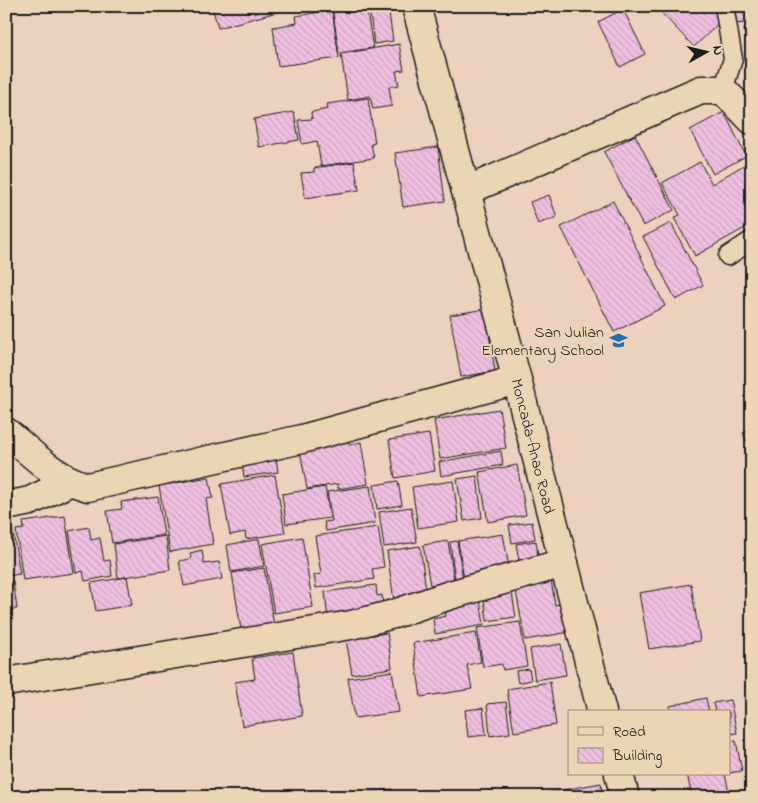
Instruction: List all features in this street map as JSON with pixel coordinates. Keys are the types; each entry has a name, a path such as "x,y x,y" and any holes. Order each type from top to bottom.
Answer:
{"street":[{"name":"Moncada-Anao Road","path":"416,6 517,380 601,710"},
{"path":"466,191 701,90 723,90 752,120"},
{"path":"6,432 57,475 69,482 88,487 302,439 517,380"},
{"path":"6,506 30,501 69,482"},
{"path":"6,682 351,624 394,614 450,595 564,563"},
{"path":"620,776 625,797"}],"lane":[{"path":"723,90 733,59 724,6"},
{"path":"728,256 752,240"}],"building":[{"path":"212,6 291,6 292,8 218,28"},
{"path":"332,6 366,6 373,48 339,53"},
{"path":"369,6 388,6 393,41 374,44"},
{"path":"655,6 710,6 722,20 694,47"},
{"path":"734,6 752,6 752,22 736,24"},
{"path":"623,9 645,54 620,67 598,22"},
{"path":"332,10 339,58 278,66 273,27 297,23 296,16"},
{"path":"752,27 752,59 750,60 744,29"},
{"path":"399,44 404,70 396,71 399,85 389,87 392,106 373,109 370,96 348,100 341,54"},
{"path":"368,98 375,143 371,144 374,158 321,166 317,141 302,144 298,120 312,119 311,112 328,109 327,104"},
{"path":"294,112 299,140 259,147 254,119"},
{"path":"724,112 746,156 713,174 690,130"},
{"path":"635,135 674,210 643,226 604,152"},
{"path":"438,147 445,201 403,207 395,153"},
{"path":"354,162 359,190 305,198 301,173 314,172 314,168"},
{"path":"700,162 712,184 747,163 752,171 752,224 695,256 674,218 680,215 662,183"},
{"path":"549,195 557,217 538,224 530,202"},
{"path":"613,201 665,306 614,332 561,227"},
{"path":"671,223 703,285 676,300 643,237"},
{"path":"485,309 495,371 461,377 450,315"},
{"path":"499,409 506,448 440,459 434,420"},
{"path":"752,429 752,453 743,433"},
{"path":"429,434 435,471 395,478 389,440"},
{"path":"348,436 349,445 361,442 368,484 338,489 338,484 307,489 299,445"},
{"path":"501,451 503,465 441,476 439,462"},
{"path":"276,458 278,472 244,477 242,462"},
{"path":"517,465 526,515 488,522 479,472"},
{"path":"275,475 285,533 246,539 245,532 230,535 221,484"},
{"path":"477,476 482,518 464,521 457,479"},
{"path":"209,477 213,498 206,499 213,544 170,552 159,486"},
{"path":"398,481 402,505 377,509 374,485"},
{"path":"453,481 459,522 418,528 412,487"},
{"path":"370,486 375,523 326,531 324,522 332,521 327,492"},
{"path":"325,487 330,518 286,524 282,494"},
{"path":"158,497 164,535 112,543 107,511 122,509 121,502"},
{"path":"411,507 417,542 384,547 379,512"},
{"path":"6,509 9,509 20,574 6,576"},
{"path":"65,516 74,573 23,580 16,530 24,529 23,522"},
{"path":"532,522 535,539 512,543 509,525"},
{"path":"89,527 91,540 100,538 104,561 110,560 112,576 85,581 83,571 76,573 69,531"},
{"path":"378,527 384,567 372,569 374,579 316,588 314,575 321,574 315,536"},
{"path":"503,534 510,572 464,579 458,541"},
{"path":"166,536 170,570 118,578 114,544"},
{"path":"302,537 313,607 274,613 262,544"},
{"path":"259,539 264,566 231,572 227,545"},
{"path":"448,541 454,581 430,585 423,545"},
{"path":"457,541 464,586 456,587 450,542"},
{"path":"536,541 539,563 520,566 516,544"},
{"path":"420,546 427,597 394,601 387,551"},
{"path":"202,550 204,564 219,562 222,579 184,586 179,561 191,559 190,553"},
{"path":"264,568 274,625 241,630 232,573"},
{"path":"550,573 555,605 565,603 570,632 525,640 514,580"},
{"path":"127,577 132,605 96,611 91,583"},
{"path":"13,581 17,609 6,610 6,582"},
{"path":"691,584 700,641 649,649 639,593"},
{"path":"376,585 377,596 382,595 384,613 328,620 325,592"},
{"path":"511,587 516,617 487,621 483,591"},
{"path":"479,594 484,625 435,634 433,619 446,616 443,601"},
{"path":"520,622 527,666 503,670 502,664 483,667 477,628"},
{"path":"387,633 392,668 352,674 346,639"},
{"path":"476,633 481,662 467,665 472,689 421,697 413,643"},
{"path":"561,644 566,675 535,680 530,649"},
{"path":"293,652 302,716 242,726 235,682 255,679 252,658"},
{"path":"529,669 531,680 518,683 516,671"},
{"path":"392,671 399,712 355,718 348,678"},
{"path":"550,682 556,725 514,732 507,689"},
{"path":"752,695 752,718 747,696"},
{"path":"706,698 709,710 671,710 670,706"},
{"path":"730,700 737,733 730,734 730,710 715,710 713,703"},
{"path":"506,702 510,733 490,736 487,704"},
{"path":"483,708 486,735 468,737 465,710"},
{"path":"736,741 742,771 730,773 730,742"},
{"path":"687,776 725,776 730,797 692,797"},
{"path":"601,783 603,797 547,797 547,793"},
{"path":"392,789 393,797 354,797 354,794"}],"place":[{"name":"San Julian Elementary School","path":"618,340"}]}
